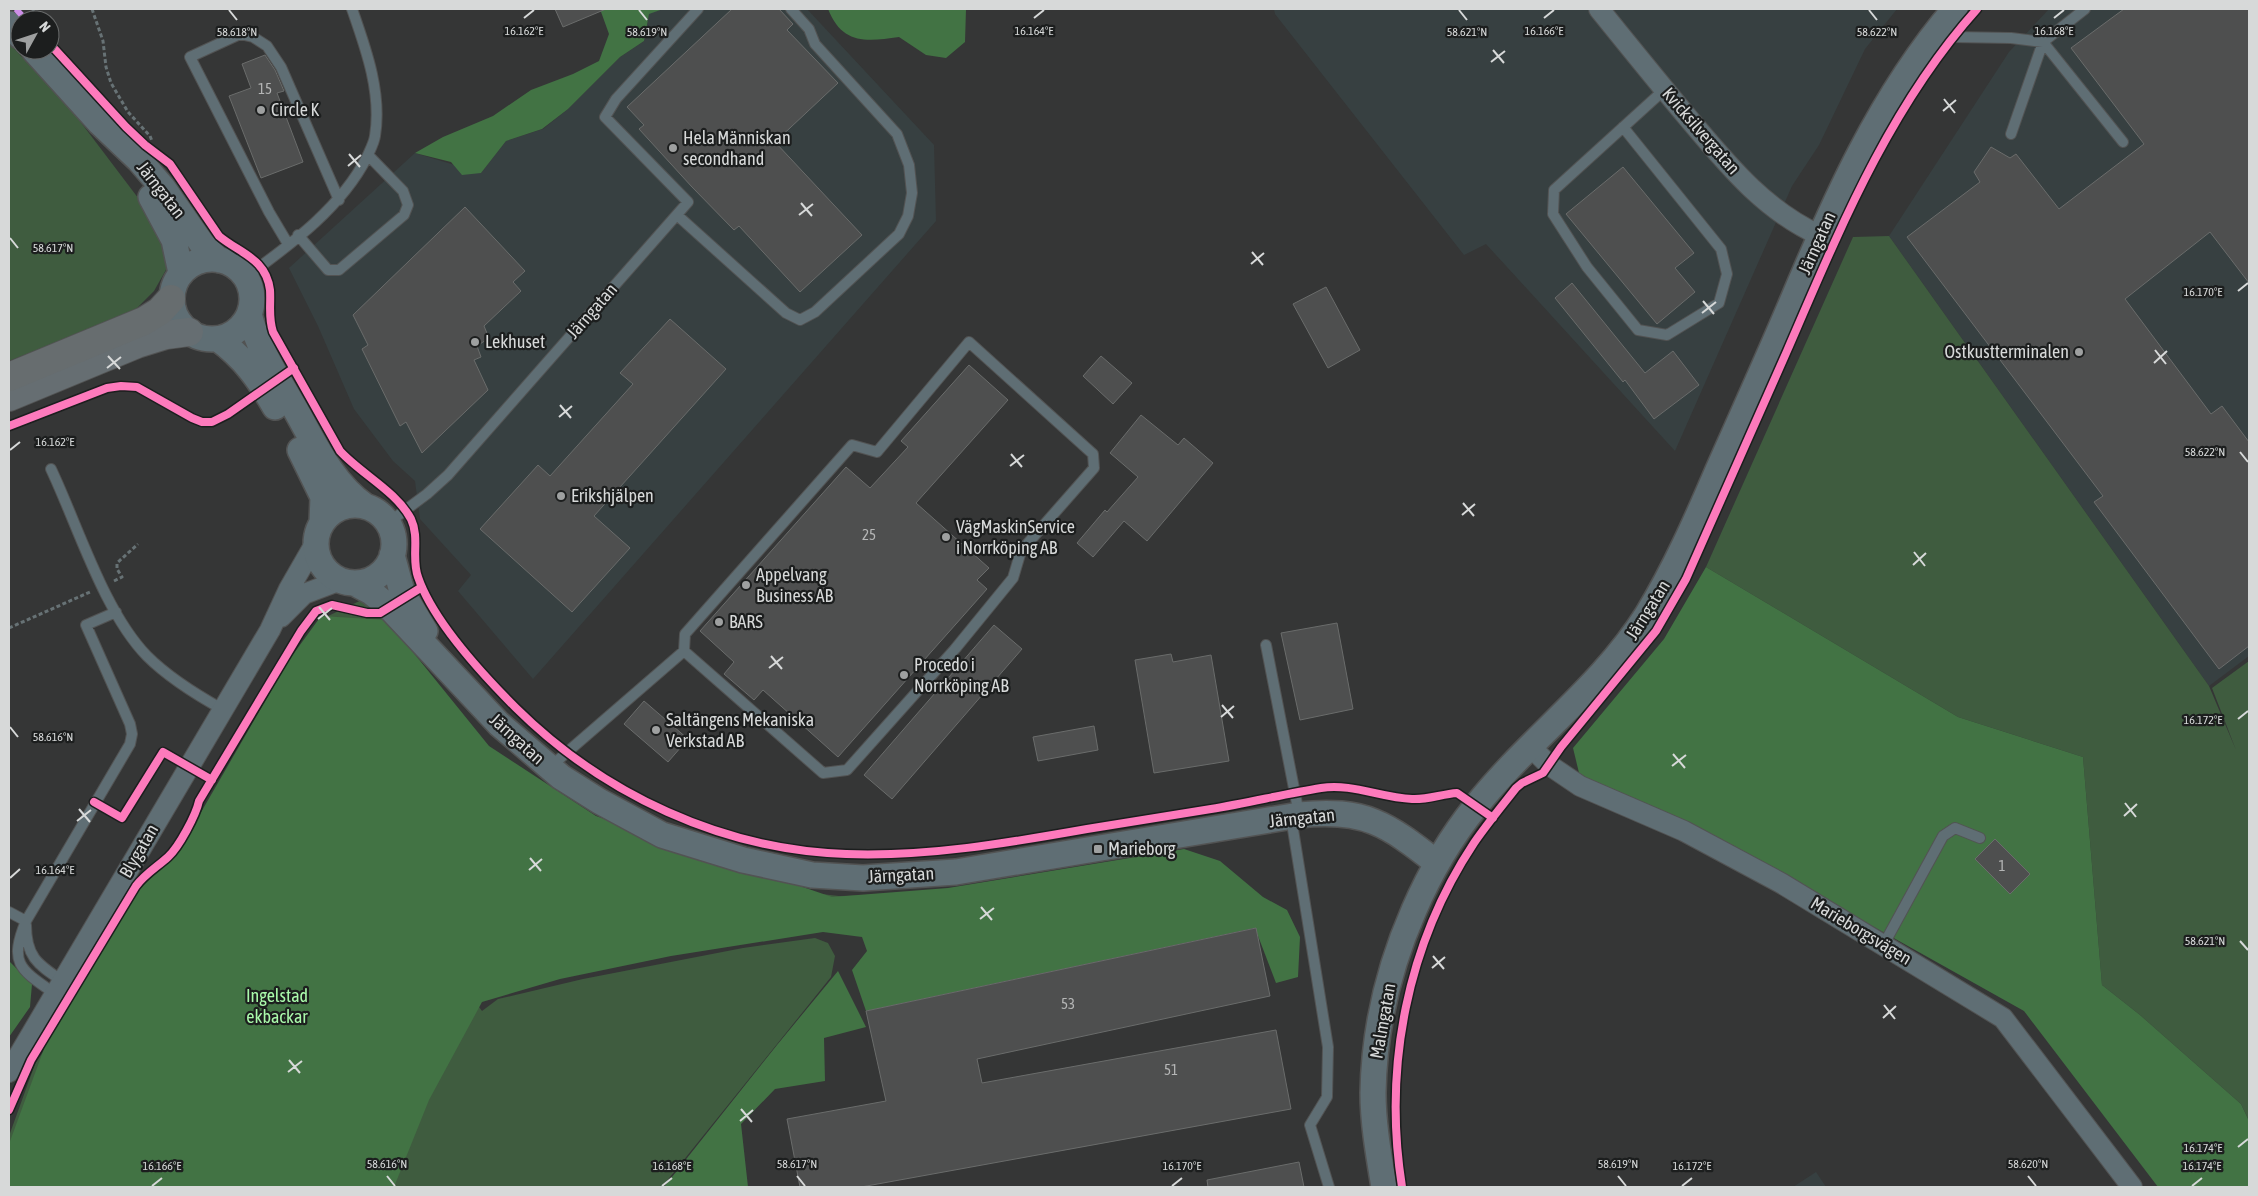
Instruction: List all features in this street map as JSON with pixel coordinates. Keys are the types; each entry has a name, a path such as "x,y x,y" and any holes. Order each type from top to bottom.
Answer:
{"highway":[{"path":"9,377 144,321 160,311 171,300"},
{"path":"9,396 138,344 166,335 189,332"}],"street":[{"name":"Kvicksilvergatan","path":"1599,9 1664,90 1750,188 1777,212 1819,236"},
{"name":"Järngatan","path":"347,582 371,592 382,600 499,724 550,768 599,801 662,835 743,860 812,875 863,878 956,872 1295,816 1331,812 1364,817 1385,825 1406,838 1437,862 1476,805 1621,652 1658,596 1696,521 1819,236 1867,139 1935,31 1955,9"},
{"name":"Järngatan","path":"43,60 100,123 139,160 163,188 202,244 220,260"},
{"name":"Järngatan","path":"100,123 161,211 174,240 181,273"},
{"path":"220,260 239,269 246,277 252,295 249,314 241,326 231,334 218,338 203,338 189,332 176,318 171,300 172,290 181,273 198,261 220,260"},
{"path":"218,338 237,353 252,369 302,454 323,497 318,558 327,571 347,582 366,581 378,576 387,566 392,555 394,544 388,522 378,512 353,498 328,466 262,351 249,314"},
{"path":"319,532 330,513 341,507 365,506"},
{"name":"Blygatan","path":"9,1072 57,987 270,630 319,532"},
{"name":"Järngatan","path":"392,555 402,592 452,673"},
{"name":"Blygatan","path":"270,630 304,594 347,582"},
{"name":"Marieborgsvägen","path":"1531,747 1549,765 1580,786 1684,831 1781,883 2003,1018 2132,1187"},
{"name":"Malmgatan","path":"1384,1187 1373,1096 1376,1047 1385,998 1399,946 1414,909 1437,862"}],"lane":[{"path":"246,277 298,236 339,200 359,172 374,141 377,109 371,69 353,9"},
{"name":"Järngatan","path":"388,522 427,494 448,475 688,202 605,117 616,99 698,9"},
{"path":"677,215 786,314 800,320 815,312 898,234 908,216 912,193 909,165 897,134 815,44 809,29 791,9"},
{"path":"2011,134 2043,42 2085,9"},
{"path":"1935,31 1952,37 2011,38 2043,42 2123,142"},
{"path":"288,244 269,212 190,58 240,34 253,37 267,46 281,67 339,200"},
{"path":"1623,127 1721,249 1728,274 1719,303 1667,335 1638,330 1587,267 1553,214 1554,190 1623,127 1664,90"},
{"path":"298,236 328,270 338,270 404,214 408,205 403,191 368,155"},
{"path":"550,768 684,651 685,634 852,445 877,452 968,342 1094,454 1094,468 1021,551 1013,578 955,649 847,770 823,773 684,651"},
{"path":"52,469 116,612 146,655 163,671 222,709"},
{"path":"57,987 35,980 20,964 16,949 26,922 130,744 132,734 130,724 86,625 116,612"},
{"path":"1266,645 1295,816 1328,1047 1327,1097 1310,1125 1329,1187"},
{"path":"1884,944 1943,836 1955,828 1980,838"},
{"path":"9,912 26,922"}],"path":[{"path":"92,9 103,41 106,67 111,84 128,112 150,136 152,143 150,149"},
{"path":"9,628 122,577 117,569 117,563 138,544"}],"shaded area":[{"path":"663,9 807,9 934,145 936,221 533,679 458,591 471,575 420,519 415,481 393,461 354,409 318,326 289,268 415,153 481,173 506,141 543,129 568,109 620,57 644,41 649,13"},
{"path":"1274,9 1897,9 1865,49 1819,145 1792,186 1675,451 1486,244 1464,255 1275,14"},
{"name":"Ostkustterminalen","path":"2049,9 2249,9 2249,656 2209,686 1889,236 2009,52"},
{"path":"1816,1172 1826,1187 1793,1187"}],"green space":[{"path":"600,9 663,9 649,14 644,41 620,57 568,109 542,129 506,141 481,173 462,175 451,162 415,153 443,137 493,116 531,90 573,74 599,61 609,34"},
{"path":"828,9 966,9 965,42 946,58 926,55 899,37 865,40 848,35 840,29"},
{"path":"9,43 10,60 25,60 73,112 151,215 162,243 167,268 154,291 133,312 9,361"},
{"path":"1889,236 2209,686 2236,750 2212,688 2249,661 2249,1121 2241,1104 2140,1015 2102,985 2083,757 1958,717 1706,567 1853,237"},
{"path":"1706,567 1958,717 2083,757 2102,985 2140,1015 2241,1104 2249,1121 2249,1187 2158,1187 2024,1011 1690,824 1580,777 1573,748 1664,639"},
{"name":"Ingelstad ekbackar","path":"370,596 394,637 488,748 559,800 751,886 839,896 889,895 804,919 471,996 482,1011 498,999 583,979 743,948 815,938 828,943 835,956 831,977 662,1187 9,1187 9,1136 35,1064 268,716 326,617"},
{"name":"Ingelstad ekbackar","path":"321,616 387,620 489,746 596,816 832,897 948,888 1184,849 1220,861 1263,897 1287,910 1300,937 1298,977 1276,983 1255,928 866,1011 852,970 867,951 862,937 823,932 671,956 560,979 482,1002 429,1100 394,1187 9,1187 9,1144 45,1046 136,894 178,852 289,660"},
{"path":"9,961 32,984 30,1007 9,1037"},
{"path":"838,971 866,1027 824,1038 825,1081 775,1089 741,1124 748,1187 664,1187 777,1045"}],"building":[{"path":"555,9 606,9 563,27"},
{"path":"732,9 779,9 793,24 787,30 838,83 775,142 862,235 800,292 739,226 734,230 692,187 639,129 644,125 627,107"},
{"name":"Ostkustterminalen","path":"2124,9 2249,9 2249,283 2210,232 2125,299 2211,414 2222,406 2249,442 2249,646 2219,669 2094,502 2103,496 1907,237 1980,182 1974,172 1991,147 2010,158 2016,154 2059,209 2144,144 2071,48"},
{"path":"265,55 275,70 284,91 277,93 303,162 261,178 229,96 251,88 242,64"},
{"path":"1623,167 1694,253 1675,268 1695,292 1657,324 1566,214"},
{"path":"465,207 525,271 513,282 521,291 484,326 489,338 477,346 481,357 474,360 488,390 422,453 406,422 400,426 362,349 368,345 353,315"},
{"path":"1572,283 1645,373 1673,351 1699,385 1654,419 1625,380 1623,382 1555,298"},
{"path":"1326,287 1360,350 1328,368 1293,304"},
{"name":"Erikshjälpen","path":"670,319 726,369 594,516 630,548 572,612 480,529 538,465 550,476 633,384 620,373"},
{"path":"1101,356 1132,383 1113,404 1083,376"},
{"path":"969,365 1008,400 916,503 989,568 977,580 987,589 838,757 763,690 754,700 724,674 734,662 700,631 846,467 870,488 908,447 901,441"},
{"path":"1141,415 1178,445 1184,438 1213,463 1147,541 1124,521 1093,557 1077,543 1105,510 1107,512 1138,477 1110,453"},
{"path":"1337,623 1353,709 1300,720 1281,633"},
{"path":"994,625 1022,649 892,799 864,775"},
{"path":"1171,654 1173,662 1211,655 1229,761 1154,773 1135,660"},
{"path":"644,701 688,739 668,762 624,724"},
{"path":"1094,726 1098,750 1038,761 1033,737"},
{"path":"1995,839 2030,874 2010,894 1975,859"},
{"path":"1256,928 1270,996 977,1059 982,1083 1276,1030 1291,1109 861,1187 800,1187 787,1119 886,1101 866,1011"},
{"path":"1299,1162 1304,1187 1208,1187 1207,1180"}],"cycle path":[{"path":"1402,1187 1397,1142 1396,1097 1399,1052 1406,1008 1417,965 1432,922 1451,882 1474,843 1516,788 1543,773 1561,747 1656,631 1686,579 1826,261 1869,172 1892,129 1918,87 1946,47 1977,9"},
{"path":"60,55 126,127 145,145 170,164 219,236 250,257 263,270 270,290 270,316 273,332 340,451 397,500 411,519 415,533 415,563 418,577 435,611 460,647 503,695 550,739 587,767 626,791 667,812 710,829 754,842 800,850 846,854 907,853 997,844 1333,787 1344,787 1412,799 1457,793 1493,818"},
{"path":"9,426 107,388 121,386 137,387 192,418 202,422 212,422 228,414 294,368"},
{"path":"9,1110 31,1060 136,886 147,874 168,857 182,839 199,801 301,631 316,611 332,605 367,613 380,613 422,587"},
{"path":"94,802 122,818 163,752 212,780"}],"place":[{"name":"Circle K","path":"261,110"},
{"name":"Hela Människan secondhand","path":"673,148"},
{"name":"Lekhuset","path":"475,342"},
{"name":"Ostkustterminalen","path":"2079,352"},
{"name":"Erikshjälpen","path":"561,496"},
{"name":"VägMaskinService i Norrköping AB","path":"946,537"},
{"name":"Appelvang Business AB","path":"746,585"},
{"name":"BARS","path":"719,622"},
{"name":"Procedo i Norrköping AB","path":"904,675"},
{"name":"Saltängens Mekaniska Verkstad AB","path":"656,730"},
{"name":"Marieborg","path":"1098,849"}]}
